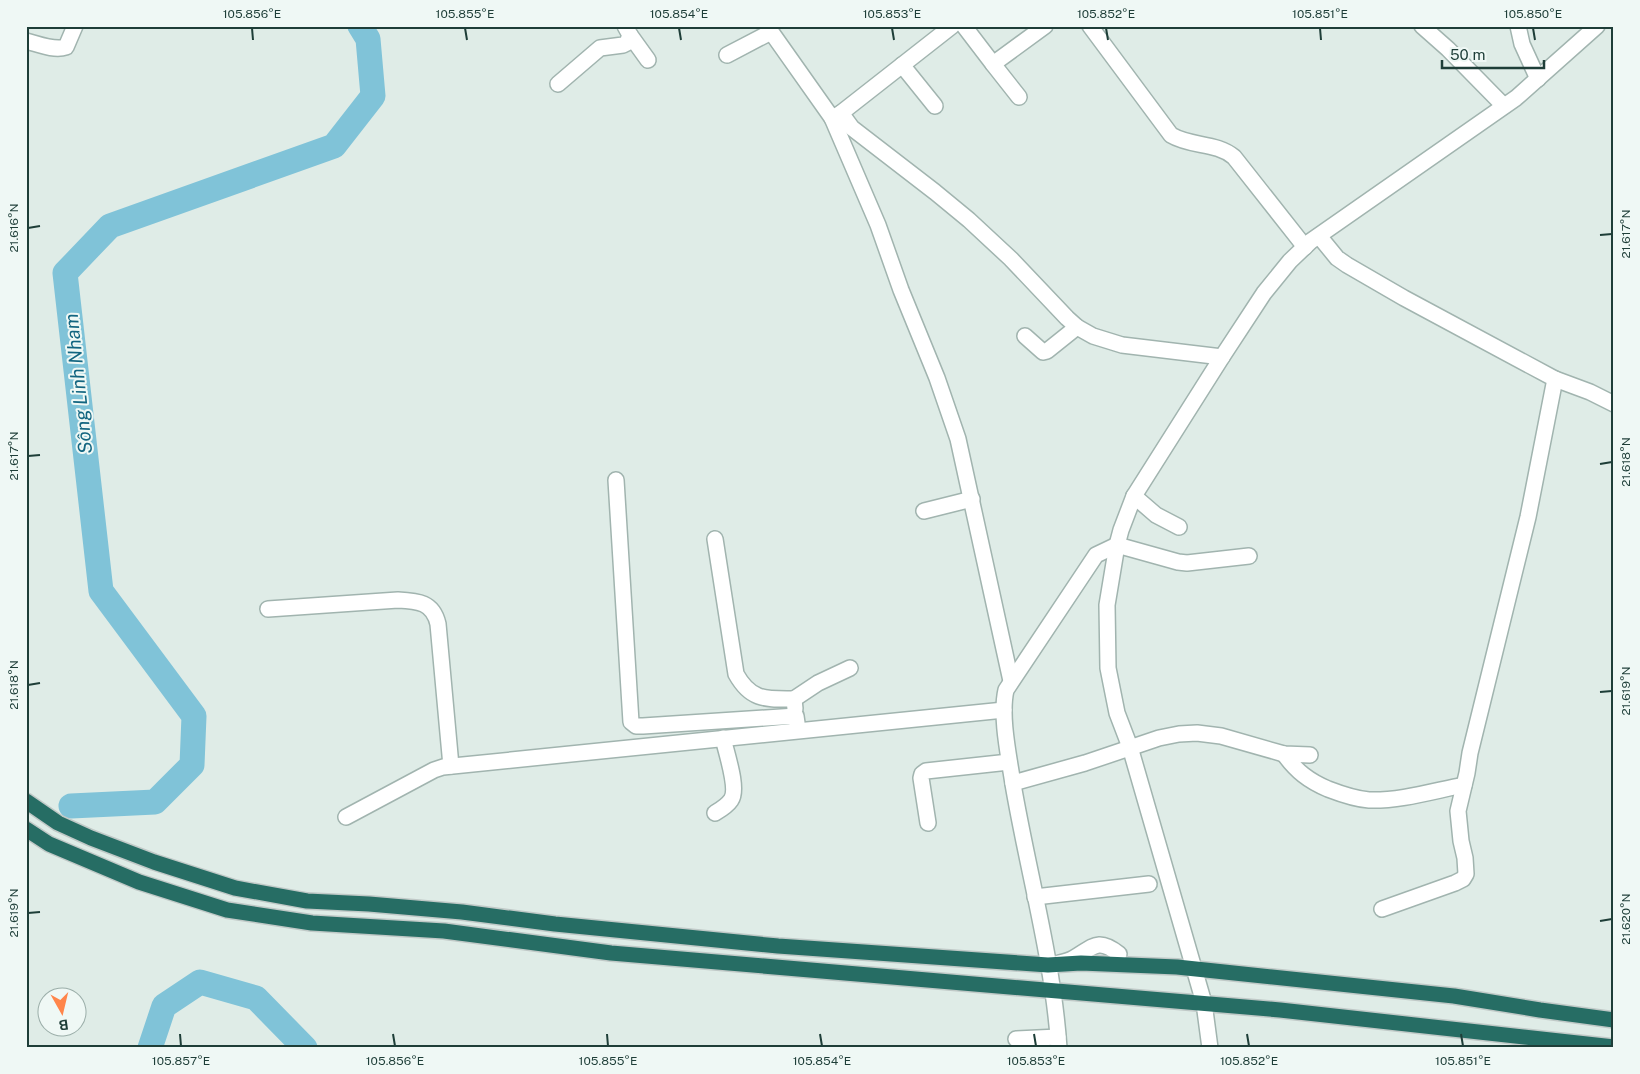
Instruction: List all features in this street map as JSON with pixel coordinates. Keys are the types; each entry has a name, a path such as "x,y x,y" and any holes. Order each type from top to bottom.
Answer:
{"highway":[{"path":"26,801 58,823 154,862 235,888 307,902 369,904 462,912 555,924 778,946 1048,965 1081,963 1195,969 1454,996 1614,1020"},
{"path":"26,829 49,844 139,882 227,910 312,923 444,931 611,953 1280,1010 1614,1047"}],"street":[{"path":"26,41 63,48 66,47 75,26"},
{"path":"836,115 952,26"},
{"path":"964,26 1019,97"},
{"path":"993,64 1045,26"},
{"path":"1090,26 1171,135 1179,141 1216,147 1227,151 1234,157 1305,247"},
{"path":"1422,26 1448,49 1504,106"},
{"path":"1518,26 1522,44 1538,79"},
{"path":"1210,1048 1204,1003 1195,969 1130,748 1117,713 1108,668 1108,605 1117,545 1134,496 1264,293 1290,261 1319,236 1504,106 1538,79 1597,26"},
{"path":"727,55 769,29 836,115 878,224 908,310 942,392 958,439 1011,681"},
{"path":"628,31 648,60"},
{"path":"558,84 600,48 623,45 629,41 628,31"},
{"path":"902,65 935,106"},
{"path":"836,115 969,220 1011,259 1077,327 1093,336 1122,345 1222,357"},
{"path":"1319,236 1337,258 1347,265 1555,379 1590,392 1614,404"},
{"path":"1025,336 1044,352 1077,327"},
{"path":"1382,909 1463,879 1466,874 1460,841 1458,810 1472,743 1528,517 1555,379"},
{"path":"616,480 631,722 636,726 797,723 1004,710"},
{"path":"1134,496 1156,515 1179,527"},
{"path":"924,511 972,499"},
{"path":"715,539 736,674 742,685 758,696 767,699 794,699 818,683 850,668"},
{"path":"1016,1039 1058,1042 1048,965 1009,762 1003,702 1006,690 1096,555 1117,545 1187,563 1249,556"},
{"path":"268,609 398,600 415,601 427,605 433,611 438,624 451,766"},
{"path":"794,699 797,723"},
{"path":"346,817 434,770 451,766 723,738 797,723"},
{"path":"1013,784 1086,763 1159,738 1179,734 1197,733 1221,736 1284,754 1310,755"},
{"path":"715,814 730,802 734,795 734,785 723,738"},
{"path":"1284,754 1292,765 1312,782 1353,797 1368,800 1387,799 1464,785"},
{"path":"928,823 922,774 926,771 1009,762"},
{"path":"1035,897 1149,884"},
{"path":"1048,965 1069,961 1088,947 1102,944 1110,946 1119,954"}],"waterway":[{"name":"Sông Linh Nham","path":"71,806 155,802 192,765 194,716 101,591 65,273 110,226 334,146 373,96 368,39 360,26"},
{"name":"Sông Linh Nham","path":"150,1048 164,1006 200,982 256,998 305,1048"}]}
